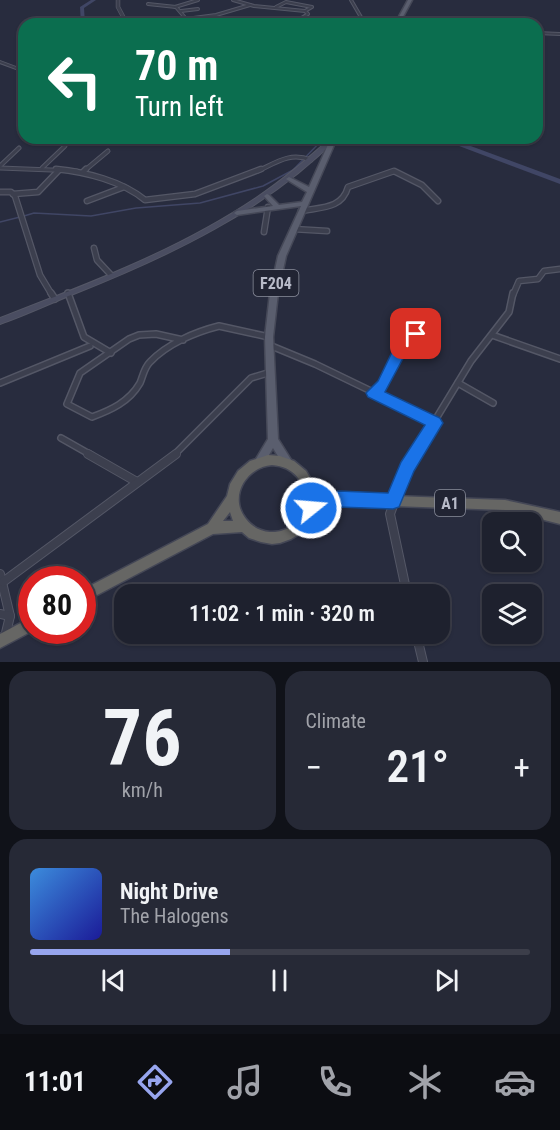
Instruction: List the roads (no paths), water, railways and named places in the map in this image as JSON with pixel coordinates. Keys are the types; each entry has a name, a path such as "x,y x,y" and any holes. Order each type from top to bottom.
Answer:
{"highway":[{"path":"212,528 231,500 237,480 246,470 258,464 288,463 303,475 310,487 311,508 300,526 279,536 256,534 243,526 235,514 231,500"},
{"name":"A1","path":"310,487 338,499"},
{"name":"A1","path":"311,508 338,499 505,505 560,518"},
{"path":"96,590 212,528 243,526"},
{"path":"2,640 18,631"}],"main road":[{"path":"401,18 410,0"},
{"path":"0,321 168,252 267,196 327,144"},
{"name":"F204","path":"273,440 269,341 282,256 331,144"},
{"path":"289,179 311,191"},
{"path":"267,196 294,226"},
{"path":"237,213 275,207 302,208"},
{"path":"258,464 273,440 288,463"}],"street":[{"path":"118,0 125,18"},
{"path":"175,7 198,0"},
{"path":"233,0 250,5 275,8 306,11 312,7 286,2 275,8"},
{"path":"351,0 361,18"},
{"path":"148,4 164,2 181,11 186,18"},
{"path":"199,18 250,5"},
{"path":"181,11 198,9"},
{"path":"302,18 308,14 306,11"},
{"path":"543,33 560,34"},
{"path":"0,62 18,69"},
{"path":"42,168 65,146 64,144"},
{"path":"0,167 19,148"},
{"path":"83,172 108,151"},
{"path":"0,167 83,172 125,186 146,200 180,198 260,170 282,158 301,156 309,159"},
{"path":"0,192 13,194 38,192 59,170"},
{"path":"302,208 337,204 345,198 348,187 394,171 422,185 438,201"},
{"path":"87,201 125,186"},
{"path":"13,194 24,221 40,276 55,299"},
{"path":"264,232 275,207"},
{"path":"294,226 327,231"},
{"path":"94,248 97,260 111,275"},
{"path":"405,584 390,514 407,468 471,361 509,312 519,281 538,279 544,271 560,268"},
{"path":"68,293 75,320 90,346"},
{"path":"183,340 156,334 139,335 80,373 67,404 92,417 118,409 140,382 148,364 183,340 219,326 269,341 435,423"},
{"path":"373,393 383,384 401,348 416,334"},
{"path":"492,335 560,359"},
{"path":"0,383 90,346 111,353"},
{"path":"2,640 10,616 2,578 177,453 251,378 271,372"},
{"path":"458,383 493,403"},
{"path":"61,438 137,482"},
{"path":"0,614 10,616"},
{"path":"419,644 423,662"}],"waterway":[{"path":"83,18 82,7 94,0"},
{"path":"24,216 34,213 91,216 136,208 200,203 263,186 293,170 318,144"},
{"path":"458,144 560,182"},
{"path":"0,222 20,217"}]}
